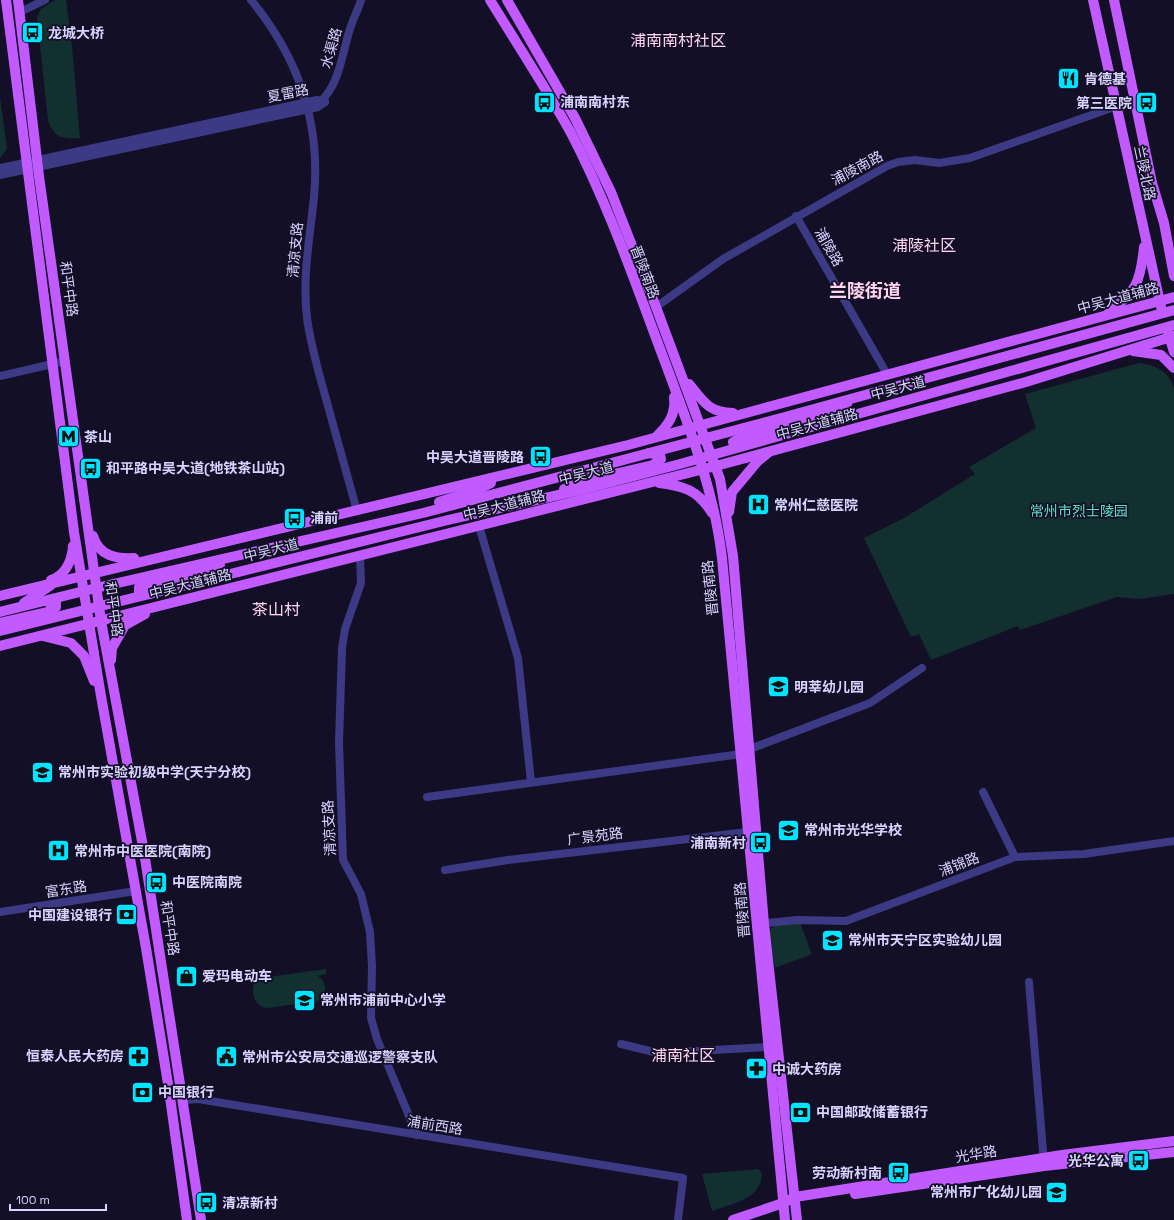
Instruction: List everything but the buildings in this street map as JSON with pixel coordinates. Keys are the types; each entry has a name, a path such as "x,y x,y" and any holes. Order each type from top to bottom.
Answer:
{"main road":[{"path":"2,0 10,29"},
{"name":"和平中路","path":"6,0 74,532 169,1090 187,1220"},
{"name":"和平中路","path":"19,0 38,163 96,588 110,680 144,852 184,1100 201,1220"},
{"name":"晋陵南路","path":"490,0 570,133 601,196 694,441 712,496 722,558 745,751 761,924 769,1048 785,1220"},
{"name":"晋陵南路","path":"507,0 575,118 611,192 716,466 728,518 733,556 745,751 748,832 761,924 797,1220"},
{"name":"兰陵北路","path":"1093,0 1159,302 1162,314 1171,332 1174,352"},
{"name":"兰陵北路","path":"1114,0 1152,183 1164,223 1174,276"},
{"path":"1164,223 1174,251"},
{"path":"1048,345 1064,336 1091,327 1129,295 1142,274 1145,237"},
{"name":"中吴大道辅路","path":"0,596 94,572 357,511 608,450 1174,297"},
{"name":"中吴大道","path":"0,612 44,600 271,548 308,538 423,513 785,417 1174,310"},
{"path":"1125,324 1135,327 1137,332 1130,338"},
{"name":"中吴大道辅路","path":"0,646 716,466 1026,382 1123,351 1171,332"},
{"name":"中吴大道","path":"0,631 394,533 585,489 1130,338 1171,332"},
{"path":"1123,351 1146,352 1161,355 1174,368"},
{"path":"1026,382 1073,354"},
{"path":"912,368 941,369 967,363 984,362"},
{"path":"682,377 705,404 718,412 743,413"},
{"path":"656,437 670,424 675,406 671,379"},
{"path":"785,417 794,410 828,400 859,382"},
{"path":"740,446 734,445 733,442 742,438 827,414 871,393"},
{"path":"899,402 926,403 962,394 977,395"},
{"path":"728,518 732,492 757,462 785,442 812,434 828,422"},
{"path":"608,450 666,448"},
{"path":"544,498 580,482 652,465 661,459 660,455 647,453"},
{"path":"423,513 442,500 479,489 505,475"},
{"path":"651,483 681,485 692,491 706,503 715,518"},
{"path":"546,509 585,489"},
{"path":"361,542 353,540 352,537 359,533 419,519 450,505"},
{"path":"86,507 94,540 99,550 117,559 156,558"},
{"path":"394,533 436,531 453,527 466,529"},
{"path":"34,587 55,579 66,570 72,558 74,532"},
{"path":"209,580 255,563 313,548 319,543 318,540 308,538"},
{"path":"202,547 249,553"},
{"path":"153,594 139,592 139,587 144,584 202,571 271,548"},
{"path":"110,680 112,648 125,625 159,606 172,596 208,587 242,571"},
{"path":"16,608 58,581"},
{"path":"0,624 47,612 56,607 56,603 44,600"},
{"path":"41,636 70,643 84,656 101,696"},
{"name":"光华路","path":"733,1220 795,1200 1174,1141"},
{"name":"光华路","path":"1044,1162 1174,1152"}],"street":[{"path":"20,12 45,0"},
{"name":"清凉支路","path":"251,0 266,18 280,41 296,73 307,106 314,160 314,196 306,261 305,290 307,317 314,352 357,511"},
{"name":"水渠路","path":"321,101 328,95 338,74 350,28 362,0"},
{"name":"夏雷路","path":"0,168 38,163 307,106 318,107 325,102 321,101"},
{"name":"浦陵南路","path":"656,307 723,259 796,216 898,162 915,160 940,162 970,158 1117,106"},
{"name":"夏雷路","path":"0,175 26,165"},
{"name":"浦陵路","path":"796,216 886,374"},
{"path":"0,376 65,361"},
{"path":"479,526 518,658 531,782"},
{"name":"清凉支路","path":"360,556 361,583 345,630 342,648 339,743 343,860 361,894 370,932 372,966 371,1018 377,1039 417,1135"},
{"path":"427,796 745,751 870,703 922,668"},
{"path":"984,792 1016,857"},
{"name":"广景苑路","path":"445,870 508,860 748,832"},
{"name":"浦锦路","path":"761,924 797,920 846,921 1016,857 1084,854 1174,841"},
{"name":"富东路","path":"0,912 136,891"},
{"path":"1029,982 1044,1162"},
{"path":"621,1044 658,1053 769,1048"},
{"name":"浦前西路","path":"184,1100 198,1100 683,1178 678,1220"}],"green space":[{"path":"55,0 66,0 72,46 80,138 64,138 56,134 50,126 48,120 37,18 41,9"},
{"path":"0,97 7,149 0,158"},
{"name":"常州市烈士陵园","path":"1139,363 1151,365 1161,370 1169,377 1174,388 1174,594 1139,599 1117,597 1020,630 1018,626 931,660 919,634 911,637 864,538 904,518 975,474 969,467 1036,428 1025,394"},
{"path":"800,923 812,954 775,968 769,935 771,928 777,925"},
{"path":"326,969 326,974 318,976 325,985 325,992 318,1001 267,1008 259,1005 255,999 253,988 254,984 260,978"},
{"path":"758,1169 762,1173 761,1182 751,1195 737,1203 712,1211 702,1174"}],"place":[{"name":"龙城大桥","path":"33,33"},
{"name":"肯德基","path":"1068,79"},
{"name":"浦南南村东","path":"545,102"},
{"name":"第三医院","path":"1147,103"},
{"name":"茶山","path":"69,437"},
{"name":"中吴大道晋陵路","path":"540,457"},
{"name":"和平路中吴大道(地铁茶山站)","path":"90,468"},
{"name":"常州仁慈医院","path":"759,505"},
{"name":"浦前","path":"295,518"},
{"name":"明莘幼儿园","path":"779,687"},
{"name":"常州市实验初级中学(天宁分校)","path":"43,772"},
{"name":"常州市光华学校","path":"789,830"},
{"name":"浦南新村","path":"761,843"},
{"name":"常州市中医医院(南院)","path":"58,851"},
{"name":"中医院南院","path":"156,882"},
{"name":"中国建设银行","path":"127,915"},
{"name":"常州市天宁区实验幼儿园","path":"832,940"},
{"name":"爱玛电动车","path":"186,976"},
{"name":"常州市浦前中心小学","path":"305,1000"},
{"name":"恒泰人民大药房","path":"139,1056"},
{"name":"常州市公安局交通巡逻警察支队","path":"226,1057"},
{"name":"中诚大药房","path":"757,1069"},
{"name":"中国银行","path":"143,1092"},
{"name":"中国邮政储蓄银行","path":"800,1112"},
{"name":"光华公寓","path":"1139,1161"},
{"name":"劳动新村南","path":"898,1173"},
{"name":"常州市广化幼儿园","path":"1057,1192"},
{"name":"清凉新村","path":"206,1203"}],"district":[{"name":"浦南南村社区","path":"678,40"},
{"name":"浦陵社区","path":"924,245"},
{"name":"兰陵街道","path":"865,291"},
{"name":"茶山村","path":"276,609"},
{"name":"浦南社区","path":"683,1055"}]}
